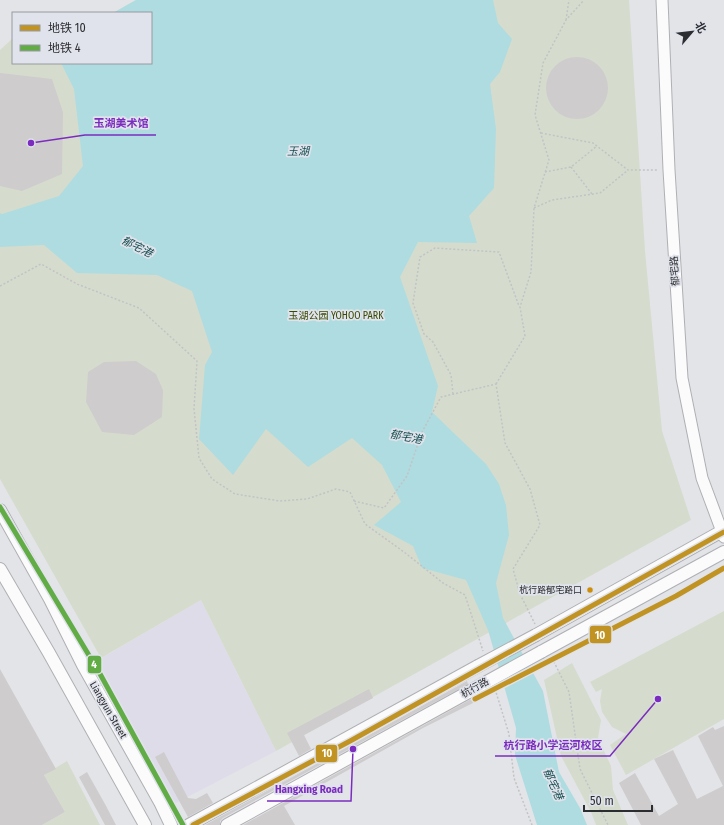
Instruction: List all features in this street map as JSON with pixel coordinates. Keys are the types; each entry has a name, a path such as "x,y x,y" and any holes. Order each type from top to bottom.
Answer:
{"main road":[{"name":"Liangyun Street","path":"0,510 50,599 83,665 160,802 171,825"},
{"name":"杭行路","path":"189,825 723,533"},
{"name":"杭行路","path":"227,825 488,684 544,651 724,552"},
{"path":"0,569 49,653 145,825"}],"street":[{"name":"郁宅路","path":"662,0 669,170 682,378 702,478 723,533"}],"path":[{"path":"566,20 569,0"},
{"path":"520,307 531,272 534,208 549,160 535,115 543,63 566,20 584,0"},
{"path":"541,133 593,143 628,170 669,170"},
{"path":"545,172 571,167 597,146"},
{"path":"571,167 592,195"},
{"path":"534,208 552,200 600,193 628,170"},
{"path":"453,394 451,375 433,342 424,334 413,303 420,257 435,248 499,252 520,307 525,336 496,384 505,443 530,489 540,525 513,569 520,594 538,634"},
{"path":"0,286 41,264 77,284 139,308 197,361 194,409 199,458 212,479 236,494 280,501 307,499 336,488 350,492 365,524 443,583 465,596 484,654"},
{"path":"354,501 384,508 407,476 422,432 441,397 496,384"},
{"path":"544,651 569,692 580,769 608,825"},
{"path":"488,684 510,734 514,778 532,825"}],"shaded area":[{"path":"201,600 276,751 172,805 93,663"}],"green space":[{"name":"玉湖公园 YOHOO PARK","path":"136,0 629,0 645,251 662,431 691,520 276,751 201,600 101,658 0,479 0,50 12,39 12,64 152,64 152,12 115,12"},
{"path":"724,611 724,719 626,775 610,745 626,734 612,727 602,712 600,701 602,689 596,692 590,682"},
{"path":"572,663 601,720 598,738 611,766 613,790 628,825 596,825 591,812 561,756 544,680"},
{"path":"67,761 100,825 42,825 65,812 44,775"}],"water":[{"name":"玉湖","path":"136,0 493,0 498,23 512,39 500,72 490,84 496,129 494,188 469,216 477,243 418,242 400,277 438,386 432,412 486,464 499,484 506,505 509,535 496,583 503,618 543,691 559,772 580,808 587,825 537,825 515,755 516,728 488,630 466,580 422,568 413,546 374,525 401,502 382,465 352,438 308,467 266,429 233,475 199,439 205,365 212,352 192,291 157,275 77,273 44,245 0,247 0,213 2,214 59,196 83,166 74,89 62,64 152,64 152,12 115,12"}],"building":[{"path":"571,57 583,57 599,66 606,76 608,88 606,100 599,110 583,119 571,119 560,114 551,105 546,94 546,82 551,71 560,62"},
{"path":"0,73 52,79 63,112 62,174 22,191 0,186"},
{"path":"136,361 156,374 163,390 162,417 134,435 102,432 86,402 88,372 104,362"},
{"path":"0,669 56,769 44,775 65,812 42,825 0,825"},
{"path":"467,681 468,684 223,818 220,821 220,825 205,825"},
{"path":"369,689 373,698 304,735 311,749 299,756 287,733"},
{"path":"475,697 477,701 423,728 284,806 295,825 243,825"},
{"path":"724,726 724,825 641,825 619,783 635,773 659,816 678,804 654,759 673,750 697,799 723,786 698,736 713,727 715,730"},
{"path":"164,752 188,798 196,799 207,793 213,803 188,817 155,757"},
{"path":"87,772 116,825 105,825 79,777"}],"metro line":[{"name":"4","path":"0,507 99,672 183,825"},
{"name":"10","path":"193,825 352,740 724,532"},
{"name":"10","path":"475,699 676,596 724,568"}],"place":[{"name":"玉湖美术馆","path":"31,143"},
{"name":"杭行路郁宅路口","path":"590,590"},
{"name":"杭行路小学运河校区","path":"658,699"},
{"name":"Hangxing Road","path":"353,749"}],"water label":[{"name":"郁宅港","path":"137,247"},
{"name":"郁宅港","path":"406,437"},
{"name":"郁宅港","path":"553,784"}]}
